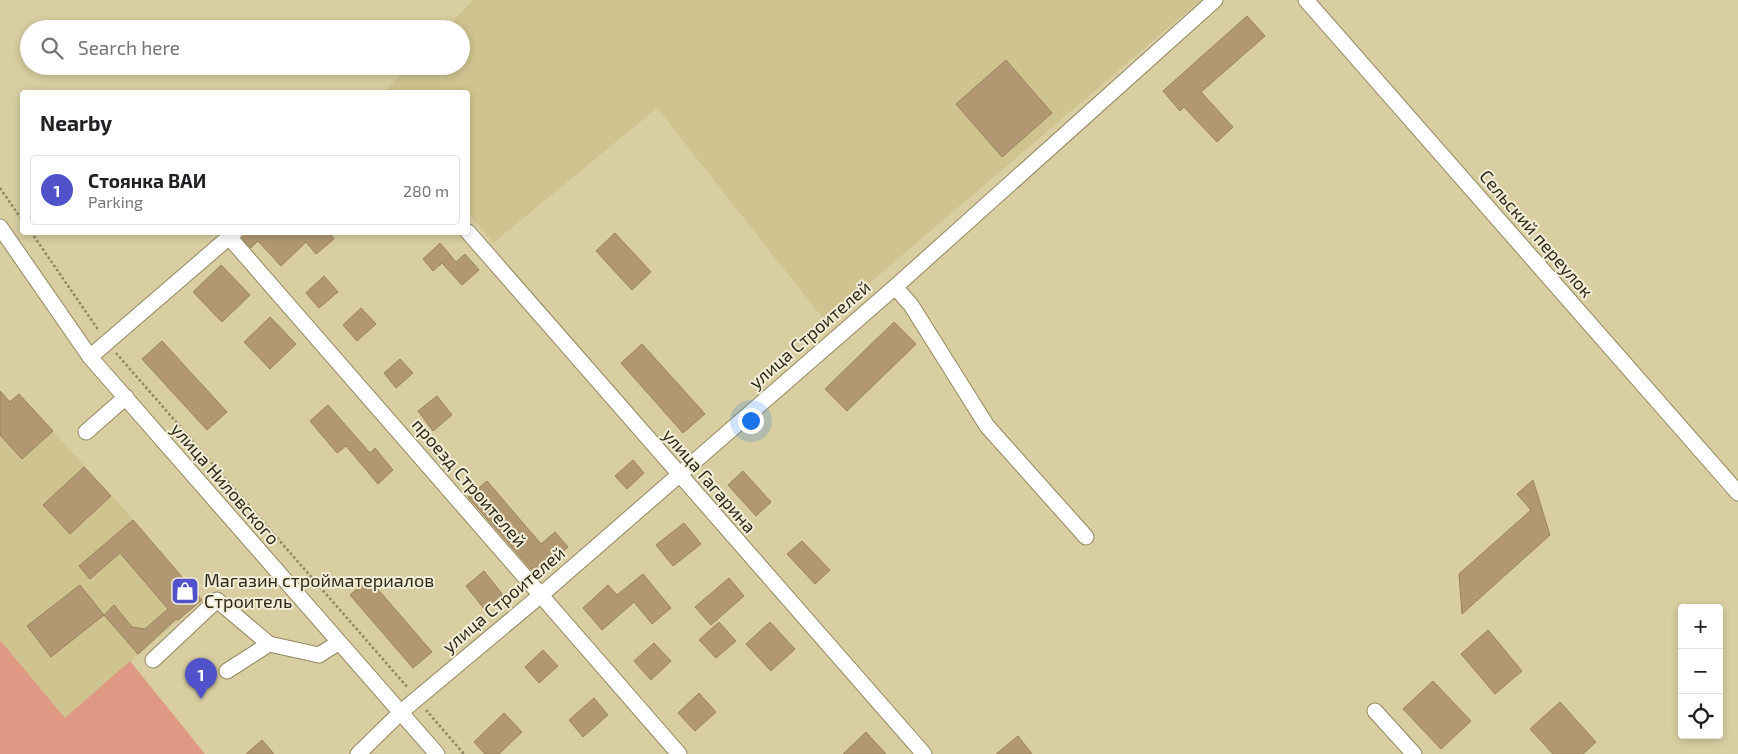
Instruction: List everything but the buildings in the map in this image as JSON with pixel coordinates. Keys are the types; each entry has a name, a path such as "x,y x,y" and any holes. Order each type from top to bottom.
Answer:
{"street":[{"name":"улица Строителей","path":"358,754 400,712 541,594 895,287 1215,0"},
{"name":"Сельский переулок","path":"1306,0 1738,493"},
{"name":"улица Ниловского","path":"0,227 90,357 437,754"},
{"name":"улица Гагарина","path":"470,234 924,754"},
{"path":"90,357 232,235"},
{"name":"проезд Строителей","path":"232,235 679,754"},
{"path":"895,287 912,305 987,426 1086,537"},
{"path":"86,432 126,397"},
{"path":"153,660 217,600 269,644 319,655 338,643"},
{"path":"228,671 269,644"},
{"path":"1375,711 1414,754"}],"path":[{"path":"0,188 20,217"},
{"path":"33,235 107,342 464,754"}],"shaded area":[{"path":"473,0 1201,0 825,321 657,108 493,243 470,215 470,90 386,90 400,75 470,75 470,20 454,20"},
{"path":"0,391 9,401 19,394 129,515 202,600 65,718 0,640"},
{"path":"0,640 65,718 130,661 205,754 0,754"}],"place":[{"name":"Магазин стройматериалов Строитель","path":"185,591"},
{"name":"Стоянка ВАИ","path":"201,699"}]}
